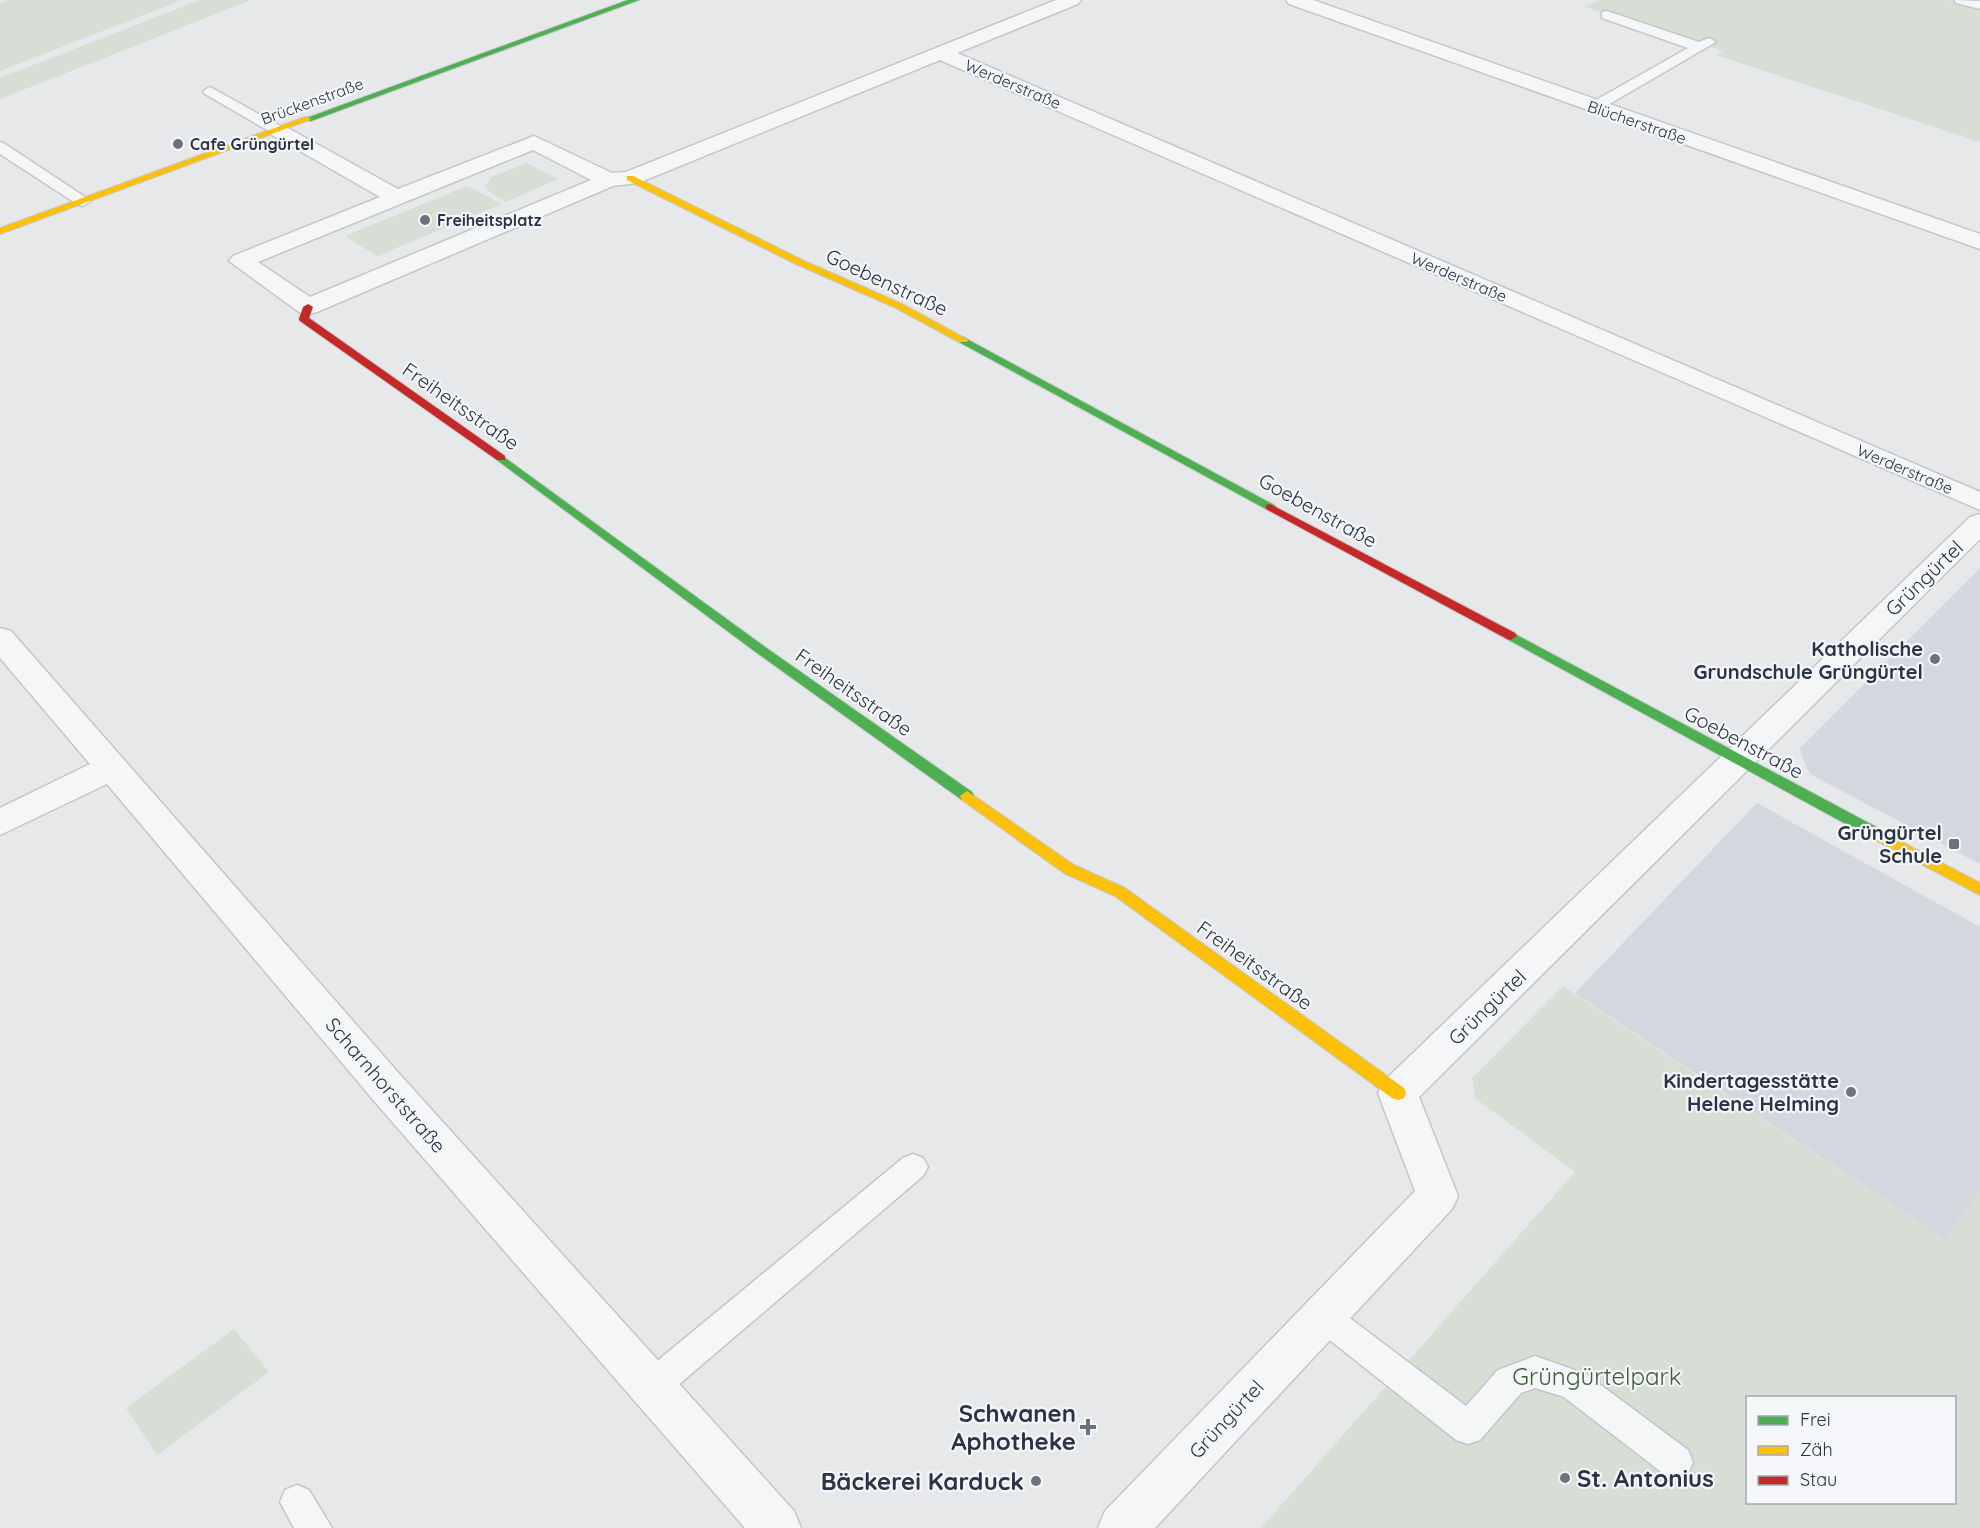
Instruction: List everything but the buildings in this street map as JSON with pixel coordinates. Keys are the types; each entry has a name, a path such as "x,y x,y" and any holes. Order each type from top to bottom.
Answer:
{"street":[{"name":"Brückenstraße","path":"0,231 634,0"},
{"name":"Werderstraße","path":"619,179 1072,0"},
{"name":"Blücherstraße","path":"1295,0 1980,242"},
{"name":"Werderstraße","path":"938,52 1980,502"},
{"path":"279,130 398,198"},
{"path":"534,142 619,179 308,307 241,261 534,142"},
{"name":"Goebenstraße","path":"619,179 899,306 1980,890"},
{"name":"Freiheitsstraße","path":"308,307 304,319 551,493 761,650 1069,869 1120,891 1398,1093"},
{"name":"Grüngürtel","path":"1122,1528 1437,1196 1398,1093 1980,523"},
{"name":"Scharnhorststraße","path":"0,638 397,1099 777,1528"},
{"path":"0,823 112,766"}],"lane":[{"path":"1961,0 1980,5"},
{"path":"1594,107 1704,44 1607,15"},
{"path":"210,91 279,130"},
{"path":"0,147 84,201"},
{"path":"651,1387 913,1167"},
{"path":"1323,1316 1468,1428 1510,1381 1535,1372 1574,1385 1676,1462"}],"shaded area":[{"name":"Katholische Grundschule Grüngürtel","path":"1980,568 1980,864 1810,774 1799,749"},
{"name":"Kindertagesstätte Helene Helming","path":"1757,803 1980,927 1980,1190 1945,1240 1575,993"}],"green space":[{"path":"8,0 182,0 0,71 0,3"},
{"path":"200,0 251,0 0,99 0,78"},
{"path":"1599,0 1949,0 1980,9 1980,142 1716,55 1723,51 1585,7"},
{"path":"527,163 558,179 506,202 488,191 485,185 492,177"},
{"path":"467,186 502,204 377,256 345,236"},
{"name":"Grüngürtelpark","path":"1563,986 1945,1240 1980,1190 1980,1528 1261,1528 1575,1172 1476,1099 1472,1078"},
{"path":"234,1329 269,1372 157,1455 126,1408"}],"traffic: fast":[{"path":"308,119 635,0"},
{"path":"963,340 1270,507"},
{"path":"501,458 761,650 967,796"},
{"path":"1511,636 1873,832"}],"traffic: slow":[{"path":"0,231 308,119"},
{"path":"630,178 799,262 899,306 963,340"},
{"path":"967,796 1069,869 1120,892 1398,1093"},
{"path":"1873,832 1980,890"}],"traffic: jam":[{"path":"308,307 304,319 501,458"},
{"path":"1270,507 1511,636"}],"place":[{"name":"Cafe Grüngürtel","path":"178,144"},
{"name":"Freiheitsplatz","path":"425,220"},
{"name":"Katholische Grundschule Grüngürtel","path":"1935,659"},
{"name":"Grüngürtel Schule","path":"1954,844"},
{"name":"Kindertagesstätte Helene Helming","path":"1851,1092"},
{"name":"Schwanen Aphotheke","path":"1088,1427"},
{"name":"St. Antonius","path":"1565,1478"},
{"name":"Bäckerei Karduck","path":"1036,1481"}]}
